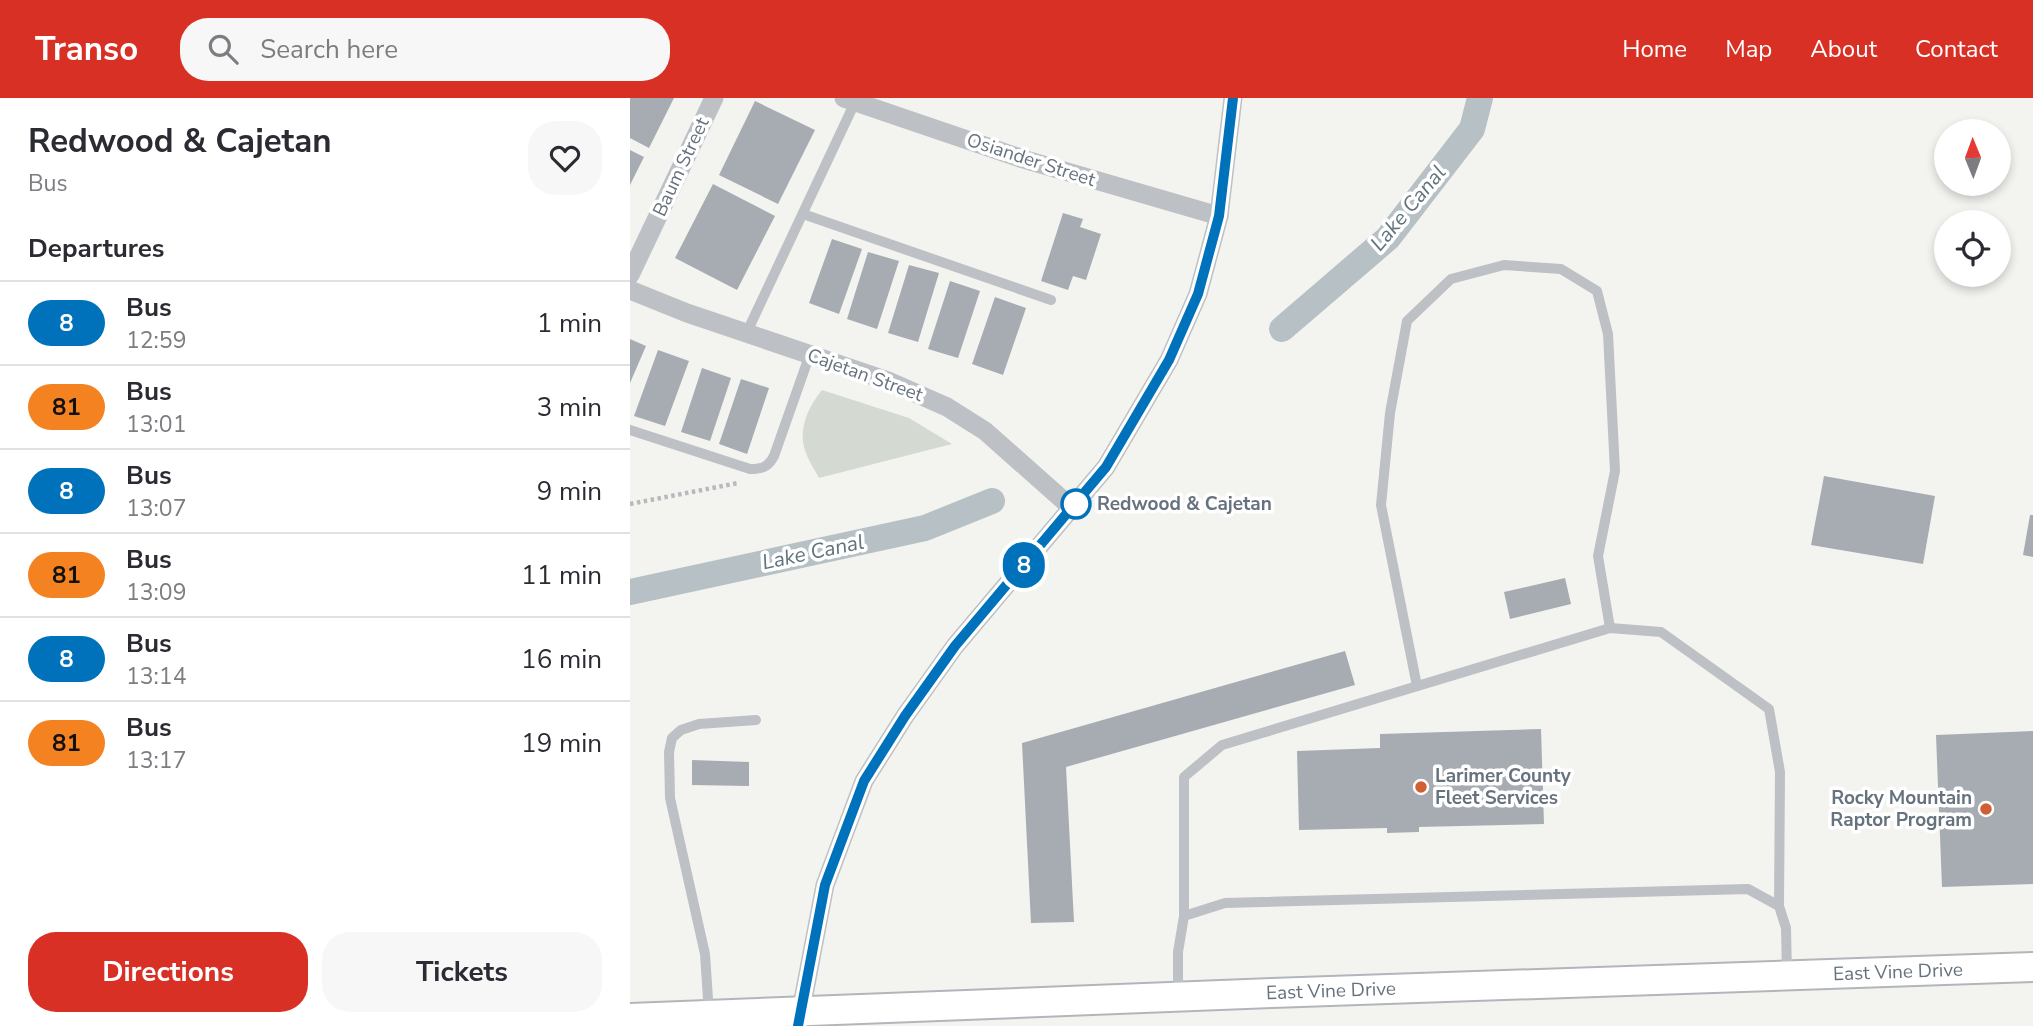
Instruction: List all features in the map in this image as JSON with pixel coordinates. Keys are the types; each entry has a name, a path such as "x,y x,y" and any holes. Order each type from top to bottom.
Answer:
{"main road":[{"name":"East Vine Drive","path":"630,1018 709,1015 799,1018 1178,997 2033,967"}],"street":[{"name":"Baum Street","path":"630,275 714,98"},
{"path":"799,1018 825,885 864,781 905,716 955,646 1106,467 1169,360 1198,294 1219,216 1233,98"},
{"name":"Osiander Street","path":"852,99 1023,159 1219,216"},
{"name":"Cajetan Street","path":"630,290 746,334 888,381 947,407 985,431 1072,508"}],"lane":[{"path":"746,334 803,214 852,99"},
{"path":"803,214 1051,300"},
{"path":"1417,685 1381,505 1390,413 1407,321 1451,278 1504,265 1561,269 1597,290 1608,334 1615,471 1598,555 1610,628"},
{"path":"630,430 750,469 769,466 810,354"},
{"path":"1178,997 1178,952 1184,916 1184,777 1222,745 1610,628 1661,632 1769,709 1780,772 1779,906 1786,928 1787,976"},
{"path":"709,1015 705,954 670,798 669,752 672,738 681,730 699,724 756,720"},
{"path":"1184,916 1225,903 1748,889 1779,906"}],"path":[{"path":"630,504 740,482 750,469"}],"shaded area":[{"path":"822,390 909,418 952,444 819,478 807,456 803,428 812,404"}],"building":[{"path":"630,98 674,98 649,148 630,138"},
{"path":"755,101 815,130 778,204 719,175"},
{"path":"630,150 644,157 630,185"},
{"path":"713,184 775,216 737,290 675,258"},
{"path":"1063,213 1083,219 1080,227 1101,234 1086,280 1073,276 1068,290 1041,281"},
{"path":"832,239 862,249 839,314 809,303"},
{"path":"868,252 899,261 877,329 847,319"},
{"path":"909,265 939,273 918,342 888,333"},
{"path":"950,281 980,291 958,358 928,349"},
{"path":"995,297 1026,308 1003,375 972,364"},
{"path":"630,339 646,346 630,383"},
{"path":"658,350 689,361 665,426 634,416"},
{"path":"702,368 731,378 710,441 681,432"},
{"path":"741,379 769,388 747,454 719,444"},
{"path":"1824,476 1935,496 1923,564 1811,545"},
{"path":"2030,515 2033,515 2033,557 2023,555"},
{"path":"1565,578 1571,604 1510,619 1504,592"},
{"path":"1345,651 1355,685 1066,767 1074,922 1031,923 1022,743"},
{"name":"Larimer County Fleet Services","path":"1541,729 1544,824 1419,827 1419,832 1387,833 1387,828 1299,830 1297,751 1380,748 1380,734"},
{"name":"Rocky Mountain Raptor Program","path":"2033,731 2033,884 1942,887 1936,735"},
{"path":"692,760 749,762 749,786 692,785"}],"waterway":[{"name":"Lake Canal","path":"1282,329 1388,238 1472,129 1480,98"},
{"name":"Lake Canal","path":"630,592 925,528 992,501"}],"bus line":[{"name":"8","path":"798,1026 825,885 864,781 905,716 955,646 1106,467 1169,360 1198,294 1219,216 1233,98"}],"place":[{"name":"Redwood & Cajetan","path":"1076,504"},
{"name":"Larimer County Fleet Services","path":"1421,787"},
{"name":"Rocky Mountain Raptor Program","path":"1986,809"}]}
